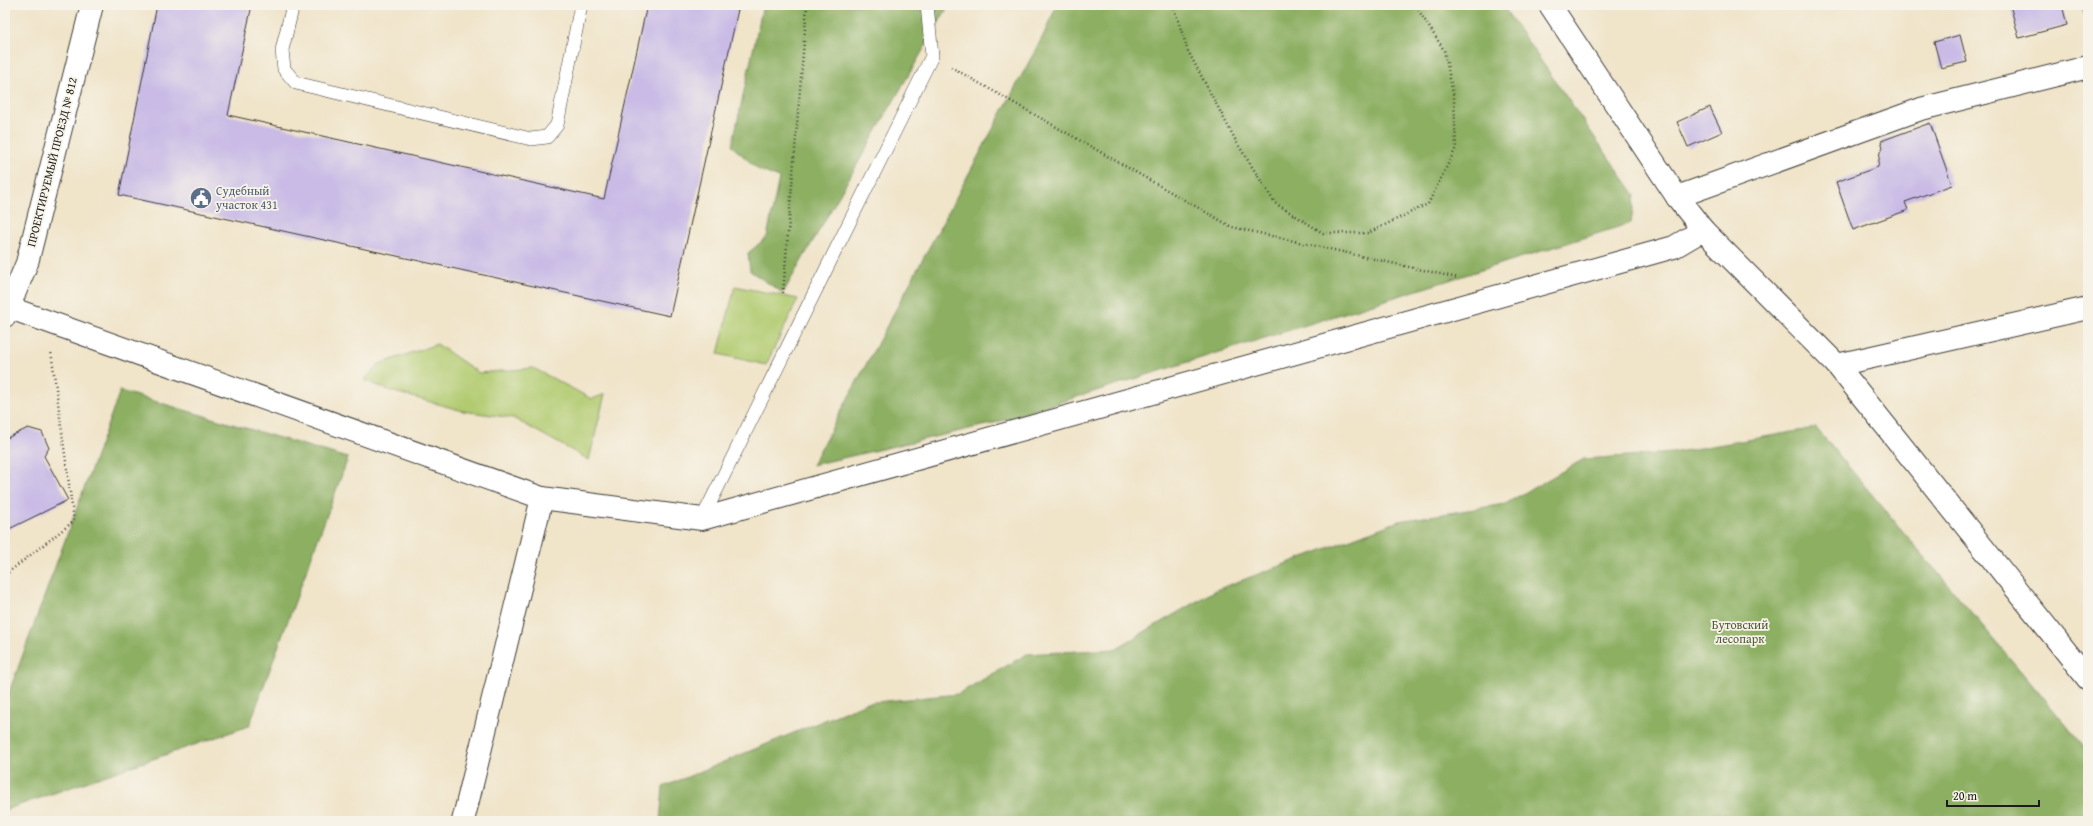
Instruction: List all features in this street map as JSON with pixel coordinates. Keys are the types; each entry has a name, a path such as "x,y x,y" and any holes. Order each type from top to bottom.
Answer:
{"street":[{"name":"ПРОЕКТИРУЕМЫЙ ПРОЕЗД № 812","path":"7,312 27,263 92,5"},
{"path":"1550,5 1677,197 1703,230 1837,365 2079,652 2088,679"},
{"path":"1677,197 1921,109 2088,67"},
{"path":"7,312 47,322 542,498 702,519 1674,248 1703,230"},
{"path":"1837,365 2088,308"},
{"path":"463,821 542,498"}],"lane":[{"path":"293,5 282,50 284,68 296,83 531,139 547,137 557,124 582,5"},
{"path":"702,519 932,56 927,5"}],"path":[{"path":"783,293 807,5"},
{"path":"1173,5 1188,51 1237,142 1275,203 1323,233 1368,233 1428,204 1456,148 1454,98 1444,50 1415,5"},
{"path":"932,56 1232,227 1462,279"},
{"path":"5,575 74,521 47,322"}],"green space":[{"path":"763,5 949,5 783,293 750,271 748,253 767,237 779,178 759,170 732,146"},
{"path":"1057,5 1502,5 1635,195 1631,223 991,424 812,465 1044,34"},
{"path":"735,286 798,299 766,365 718,354"},
{"path":"437,344 479,373 533,368 592,399 605,394 589,460 513,418 463,411 391,391 364,380 379,364"},
{"path":"120,391 348,458 249,726 5,810 5,703"},
{"name":"Бутовский лесопарк","path":"1816,428 2088,751 2088,821 660,821 663,787 866,703 958,694 1027,654 1115,649 1216,590 1399,521 1505,504 1584,459 1671,453"}],"building":[{"path":"157,5 252,5 228,115 604,199 647,5 739,5 670,316 119,195"},
{"path":"2010,5 2062,5 2067,25 2019,38"},
{"path":"2081,5 2088,5 2088,25"},
{"path":"1960,35 1967,62 1941,68 1934,42"},
{"path":"1710,107 1722,132 1688,147 1677,122"},
{"path":"1930,123 1952,185 1905,202 1908,210 1853,230 1836,182 1878,167 1880,152 1883,147 1881,141"},
{"path":"28,428 42,432 49,448 44,456 68,500 5,531 5,439"}],"place":[{"name":"Судебный участок 431","path":"201,198"}]}
